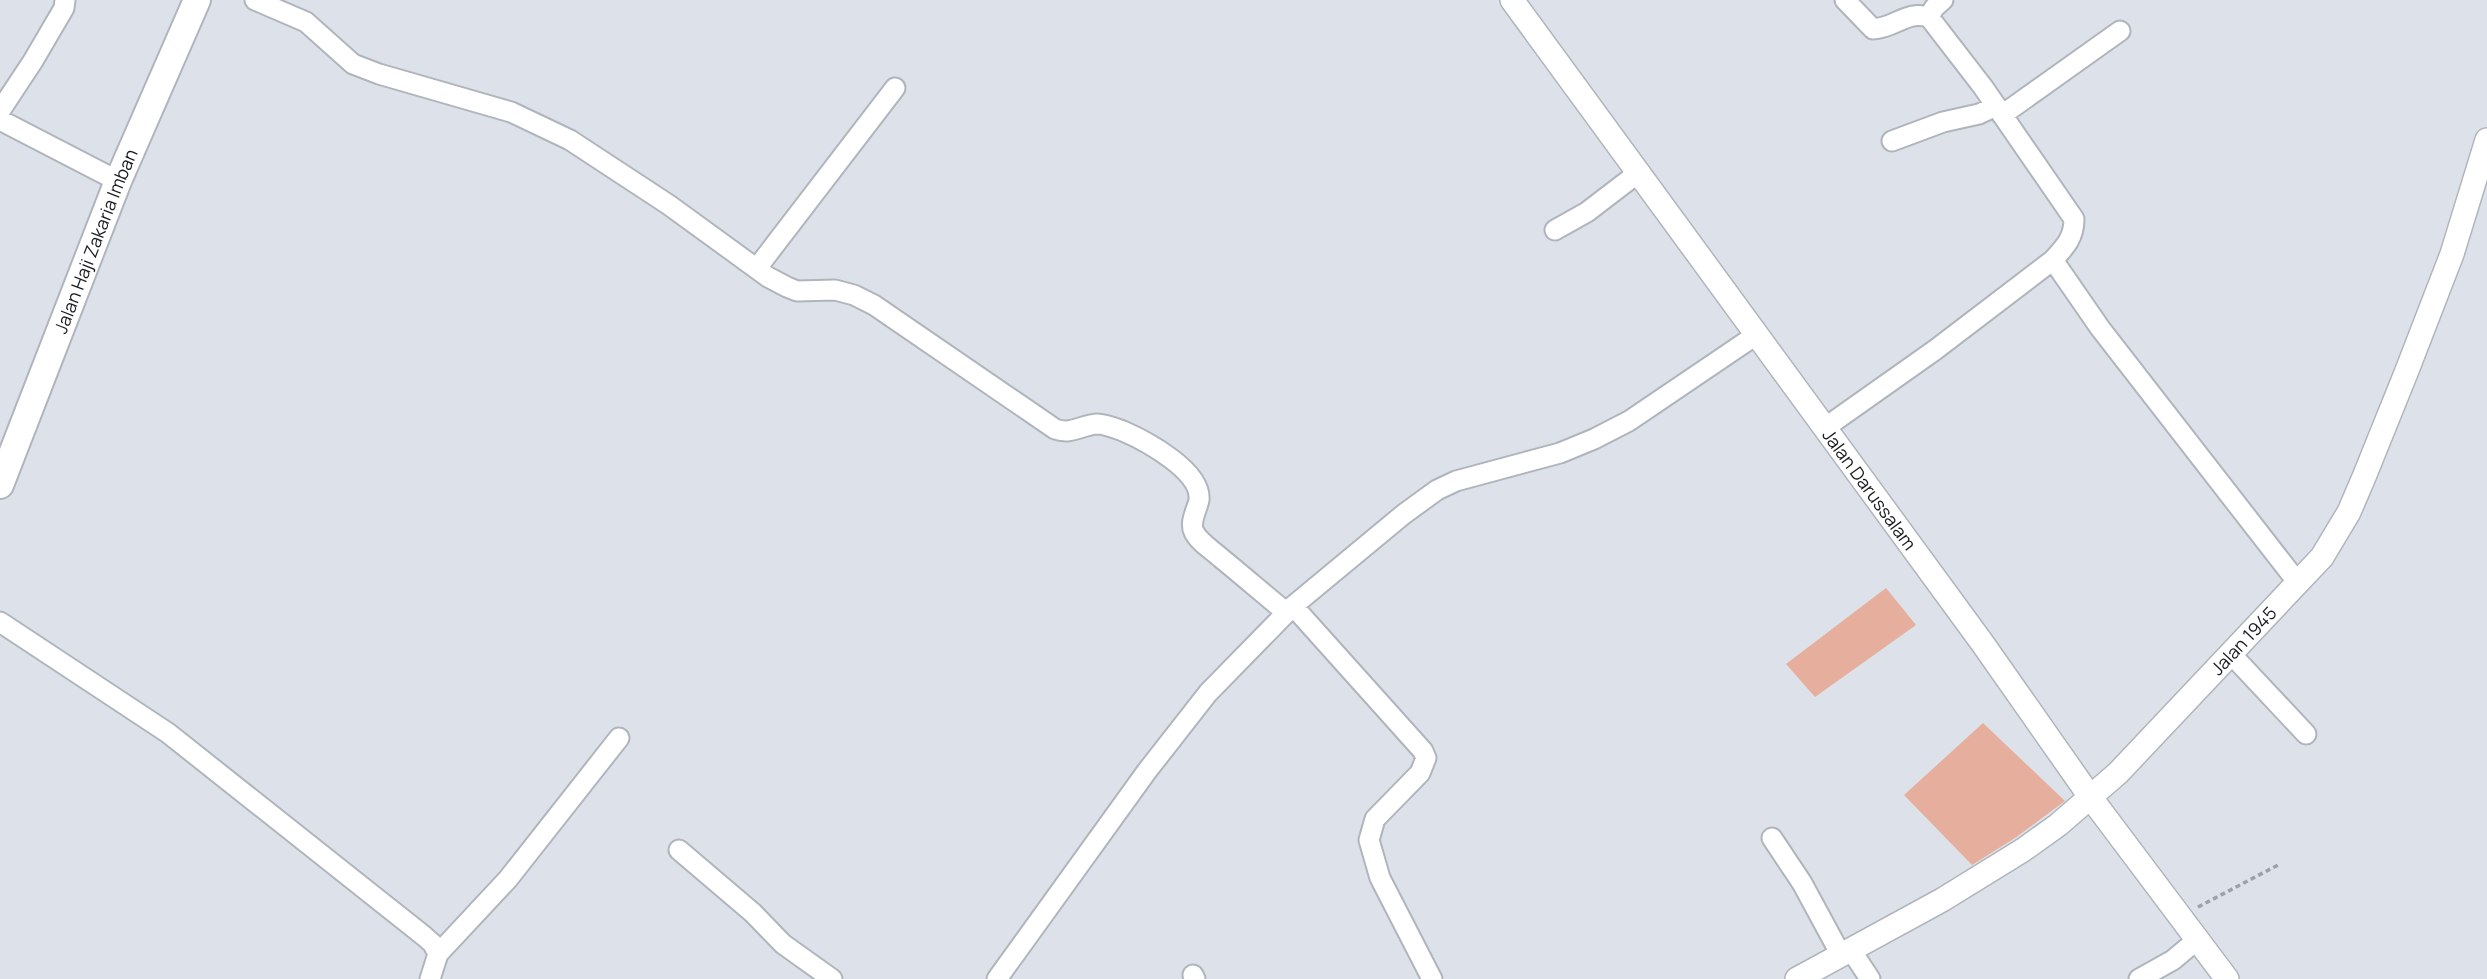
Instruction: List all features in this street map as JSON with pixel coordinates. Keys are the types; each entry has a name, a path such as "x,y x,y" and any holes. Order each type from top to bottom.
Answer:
{"main road":[{"name":"Jalan Haji Zakaria Imban","path":"0,485 117,181 197,0"}],"street":[{"path":"0,111 33,61 64,8 65,0"},
{"path":"255,0 306,22 353,64 511,112 570,140 669,205 768,277 797,291 835,290 854,295 874,305 1055,429 1068,432 1097,424 1123,431 1157,449 1187,471 1199,491 1193,521 1194,532 1206,545 1290,610 1423,751 1426,758 1420,773 1376,818 1369,840 1380,878 1432,979"},
{"name":"Jalan Darussalam","path":"1512,0 1826,427 2091,798 2227,979"},
{"path":"1826,427 1935,350 2053,260 2069,242 2074,219 1929,17 1911,14 1888,26 1873,29 1845,0"},
{"path":"1929,17 1943,0"},
{"path":"1892,141 1943,122 1999,111 2120,31"},
{"path":"757,268 895,88"},
{"path":"0,120 117,181"},
{"name":"Jalan 1945","path":"1797,979 1942,900 2023,850 2091,798 2322,557 2336,535 2364,477 2452,254 2485,146"},
{"path":"1555,230 1587,212 1638,173"},
{"path":"2053,260 2101,328 2298,583"},
{"path":"997,979 1147,771 1208,693 1290,610 1395,521 1437,490 1456,481 1560,453 1594,439 1629,421 1756,334"},
{"path":"0,622 168,733 424,936 433,944 438,954"},
{"path":"2231,654 2306,734"},
{"path":"430,979 438,954 508,879 619,738"},
{"path":"1772,838 1846,952 1870,979"},
{"path":"679,850 753,913 783,944 832,979"},
{"path":"2139,979 2173,960 2198,939"}],"path":[{"path":"2181,915 2280,864"}],"building":[{"path":"1886,588 1916,625 1815,697 1786,664"},
{"path":"1983,723 2065,801 2015,838 1972,865 1904,795"}]}
